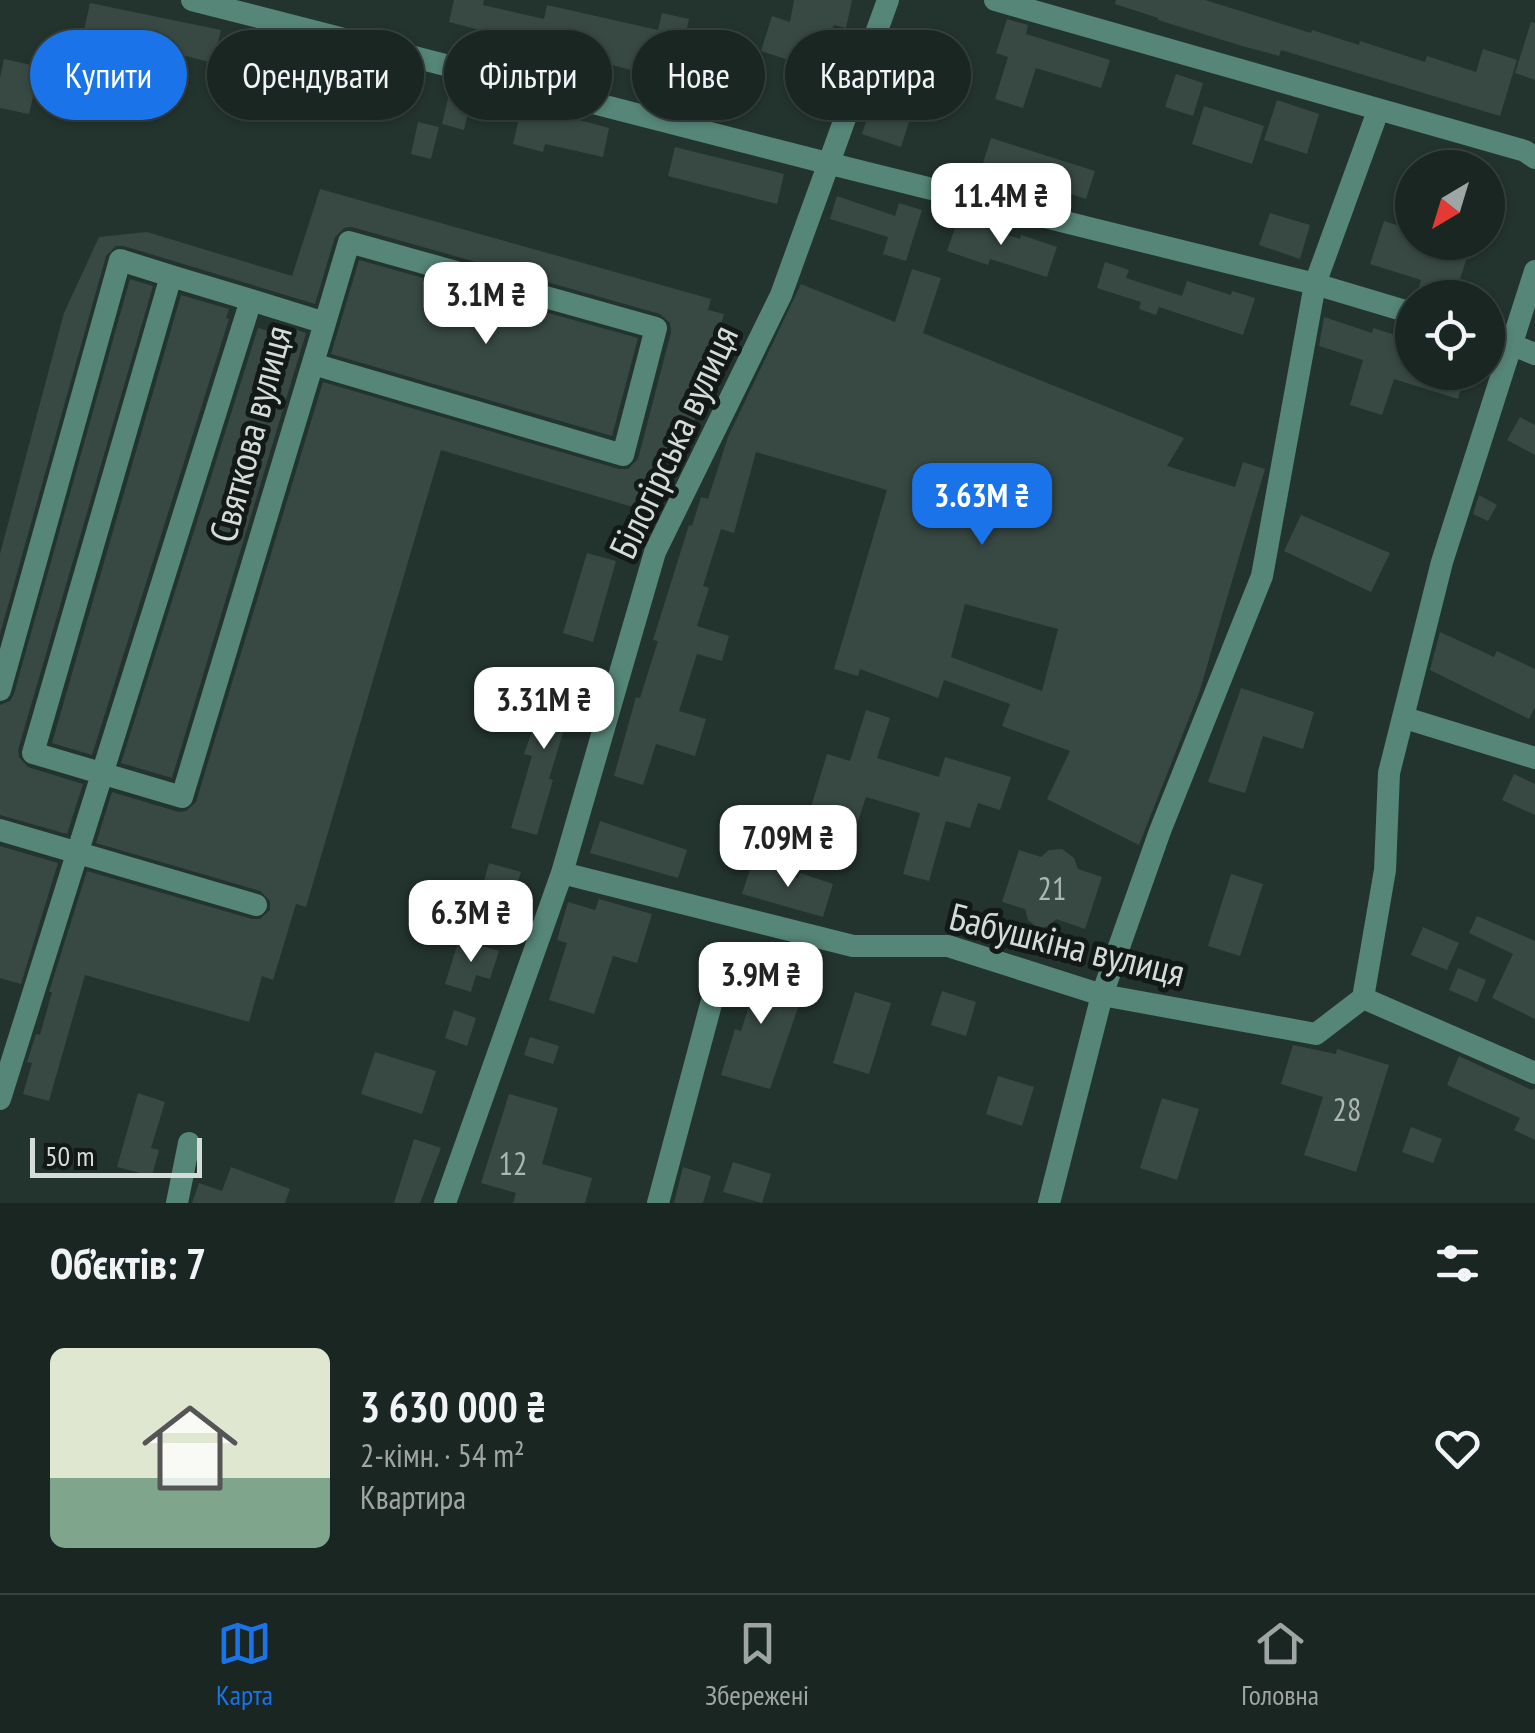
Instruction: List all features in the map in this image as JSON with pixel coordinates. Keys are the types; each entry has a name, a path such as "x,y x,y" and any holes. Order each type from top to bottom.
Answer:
{"street":[{"path":"192,0 1315,284 1395,308"},
{"name":"Білогірська вулиця","path":"445,1203 562,873 654,552 781,295 888,0"},
{"path":"995,0 1524,151 1535,158"},
{"path":"1049,1203 1102,995 1160,831 1262,576 1315,284 1378,111"},
{"path":"312,364 622,456 656,328 349,242 325,323"},
{"path":"0,690 120,260 250,300"},
{"path":"1535,270 1442,562 1389,774 1384,870 1363,998 1535,1073"},
{"path":"104,774 33,753 171,276"},
{"name":"Святкова вулиця","path":"0,1099 250,300 325,323 182,798 104,774"},
{"path":"1505,340 1535,354"},
{"path":"1405,718 1535,758"},
{"path":"0,830 256,905"},
{"name":"Бабушкіна вулиця","path":"562,873 852,946 948,946 1102,995 1316,1034 1363,998"},
{"path":"658,1203 712,1004"},
{"path":"177,1203 189,1143"}],"building":[{"path":"454,0 484,0 483,5 544,19 547,5 658,30 632,30 632,70 612,65 612,30 479,30 449,22"},
{"path":"794,0 852,0 846,28 834,25 832,30 785,30 785,59 765,52 772,16 790,22"},
{"path":"1116,0 1205,0 1311,33 1312,30 1359,45 1360,41 1425,62 1427,56 1476,72 1483,49 1517,60 1500,116 1281,50 1279,56 1242,46 1158,20 1115,4"},
{"path":"90,3 221,30 207,30 207,61 187,56 187,30 84,30"},
{"path":"662,13 689,19 686,30 658,30"},
{"path":"1007,19 1028,25 1026,34 1110,60 1101,88 1036,68 1023,108 995,99 1008,57 996,53"},
{"path":"1531,22 1535,23 1535,80 1515,73"},
{"path":"4,59 30,65 29,114 0,108"},
{"path":"1176,74 1203,83 1193,116 1165,107"},
{"path":"1277,100 1319,114 1307,154 1264,140"},
{"path":"1204,106 1264,126 1252,164 1192,144"},
{"path":"444,116 444,120 466,120 464,130 442,124"},
{"path":"519,120 579,120 609,128 603,157 545,144 543,152 513,144"},
{"path":"867,120 910,120 901,147 862,134"},
{"path":"418,122 439,127 431,159 411,154"},
{"path":"991,138 1095,171 1086,199 981,169"},
{"path":"675,147 784,174 777,204 668,176"},
{"path":"320,189 711,299 708,310 724,314 683,461 680,466 658,460 643,510 441,450 306,907 296,904 273,980 262,976 249,1022 85,975 49,1101 23,1094 32,1063 27,1062 36,1034 40,1035 49,992 87,871 252,919 260,919 270,910 270,901 260,891 96,843 112,792 179,812 196,802 323,382 619,469 628,469 638,459 671,332 670,323 660,314 352,227 344,228 335,237 315,304 116,246 106,256 0,634 0,554 64,313 99,237 147,232 292,276"},
{"path":"837,196 895,216 899,203 922,210 906,261 883,254 888,237 830,219"},
{"path":"1270,213 1310,225 1300,259 1259,245"},
{"path":"958,219 1057,247 1047,277 990,259 988,265 947,251"},
{"path":"1384,221 1395,225 1395,260 1466,260 1460,280 1421,280 1370,264"},
{"path":"359,260 638,338 612,436 331,354"},
{"path":"1105,262 1129,270 1126,278 1182,296 1187,281 1255,298 1243,335 1159,307 1156,315 1139,309 1141,302 1097,288"},
{"path":"912,269 941,278 923,333 1184,438 1167,466 1235,487 1243,462 1265,469 1199,693 1139,845 1047,799 1070,751 1002,726 1010,704 944,680 938,698 860,669 858,676 834,669 887,490 756,452 734,533 721,529 703,586 709,588 697,626 729,636 722,661 697,654 679,711 706,719 695,756 656,744 643,785 614,776 636,697 640,698 658,641 653,640 689,525 692,526 701,497 708,499 728,437 801,284 895,322","holes":["965,604 1058,629 1042,691 951,657"]},
{"path":"130,279 153,286 18,750 28,767 83,784 67,834 0,815 0,705 10,701 14,694"},
{"path":"181,295 229,309 229,319 92,755 52,743"},
{"path":"1324,317 1372,333 1373,328 1395,335 1395,379 1382,415 1350,405 1363,360 1319,346"},
{"path":"282,325 306,333 172,778 121,763 258,328 279,334"},
{"path":"1429,390 1461,390 1458,399"},
{"path":"1520,417 1535,425 1535,455 1507,440"},
{"path":"1479,495 1497,505 1488,521 1473,514"},
{"path":"1301,515 1390,553 1371,592 1284,551"},
{"path":"587,553 616,561 593,642 563,633"},
{"path":"1440,632 1494,657 1497,651 1535,669 1535,707 1529,719 1430,670"},
{"path":"553,671 579,680 549,779 553,780 537,835 511,828 532,756 524,754"},
{"path":"1241,688 1314,712 1303,749 1263,736 1245,793 1208,782"},
{"path":"866,710 890,718 877,758 939,777 945,757 1011,777 1000,810 978,803 970,828 946,821 929,881 903,874 920,813 866,797 858,821 811,807 827,754 850,761"},
{"path":"1514,774 1535,784 1535,815 1502,800"},
{"path":"600,821 687,850 678,878 590,853"},
{"path":"0,846 58,863 21,984 0,978"},
{"path":"1062,849 1074,858 1078,869 1102,877 1085,929 1056,919 1050,926 1038,928 1028,920 1025,909 1002,902 1019,850 1041,857 1049,850"},
{"path":"489,863 521,872 511,905 480,896"},
{"path":"752,863 833,884 823,917 742,894"},
{"path":"1231,874 1263,884 1240,956 1208,946"},
{"path":"599,899 652,914 637,963 613,956 594,1014 549,1000 567,943 557,940 568,902 595,910"},
{"path":"1477,916 1535,941 1535,1019 1492,998 1513,954 1469,933"},
{"path":"1423,927 1459,943 1447,970 1411,955"},
{"path":"459,939 499,951 490,979 476,975 471,992 445,984"},
{"path":"750,955 784,964 776,994 800,1002 770,1089 721,1075 735,1029 741,1031 755,987 742,983"},
{"path":"1458,968 1486,980 1477,1002 1449,990"},
{"path":"942,991 976,1002 966,1036 931,1025"},
{"path":"855,992 891,1003 869,1074 833,1063"},
{"path":"454,1010 476,1018 467,1046 445,1038"},
{"path":"530,1037 559,1046 553,1064 524,1055"},
{"path":"1293,1045 1336,1054 1337,1049 1389,1065 1356,1172 1304,1155 1323,1097 1281,1084"},
{"path":"375,1052 436,1071 422,1114 361,1094"},
{"path":"1459,1056 1532,1090 1535,1088 1535,1140 1514,1130 1520,1118 1447,1085"},
{"path":"998,1076 1034,1087 1022,1126 986,1114"},
{"path":"138,1093 165,1102 151,1148 159,1150 152,1176 117,1167"},
{"path":"509,1094 558,1108 542,1164 592,1178 585,1203 513,1203 516,1193 481,1183"},
{"path":"1162,1098 1199,1109 1177,1180 1140,1168"},
{"path":"1411,1127 1442,1139 1433,1163 1402,1152"},
{"path":"414,1139 441,1148 420,1203 394,1203"},
{"path":"733,1162 771,1174 762,1203 723,1192"},
{"path":"231,1167 290,1189 285,1203 192,1203 199,1183 222,1191"},
{"path":"683,1167 711,1176 703,1203 674,1203"}]}
